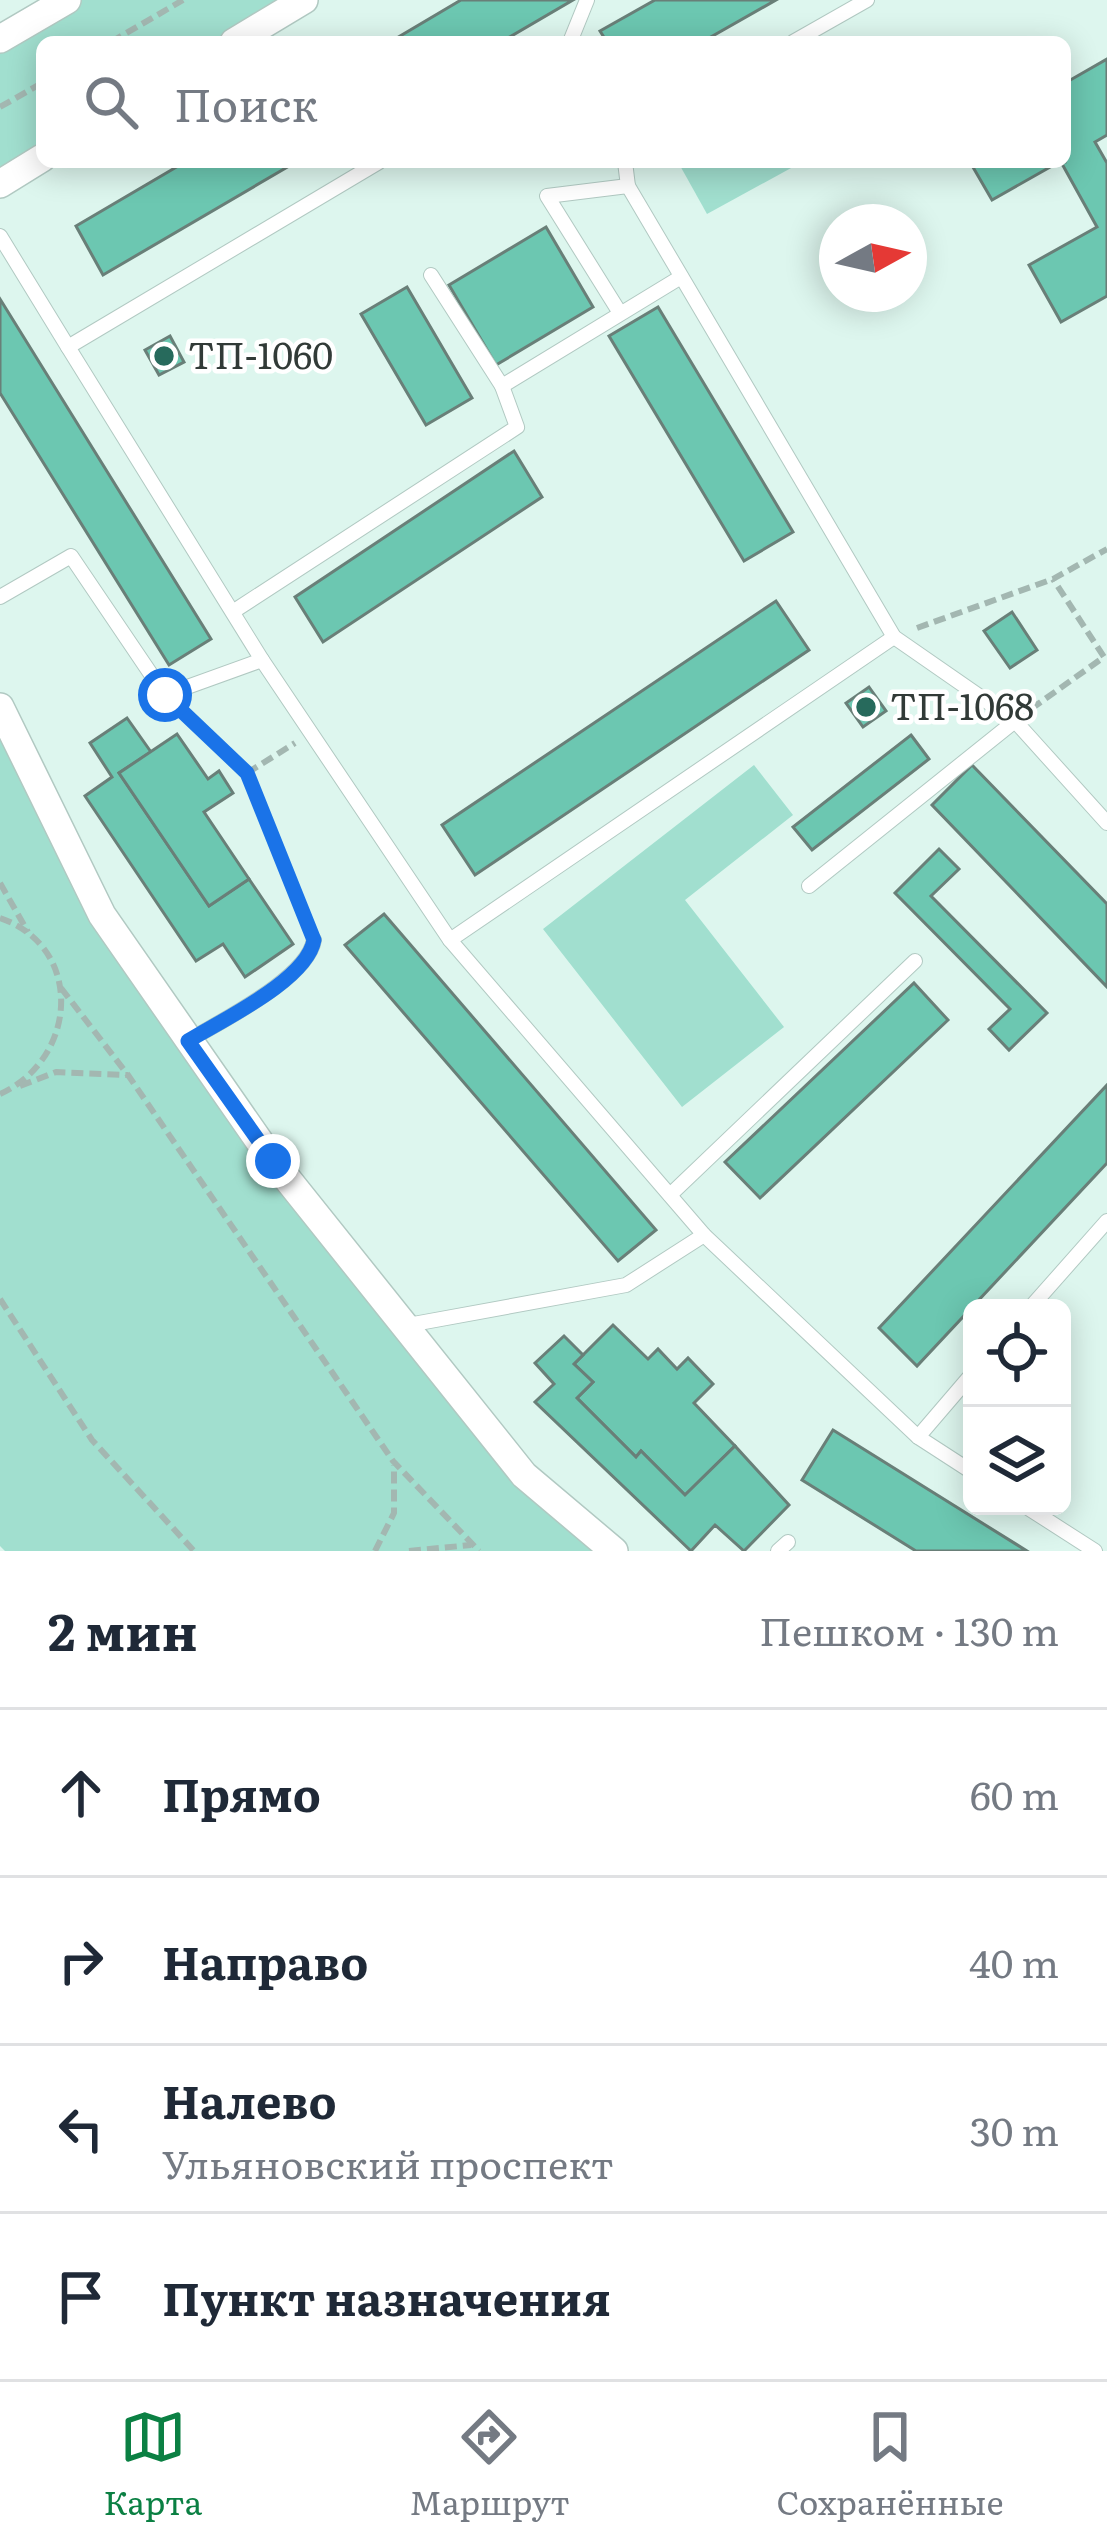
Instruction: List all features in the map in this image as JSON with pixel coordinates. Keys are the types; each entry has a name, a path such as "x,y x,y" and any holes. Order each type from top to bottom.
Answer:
{"street":[{"path":"0,39 67,0"},
{"path":"244,36 304,0"},
{"path":"0,184 36,162"},
{"path":"0,707 103,915 273,1161 524,1475 614,1551"}],"lane":[{"path":"572,36 587,0"},
{"path":"804,36 867,0"},
{"path":"68,347 369,168"},
{"path":"626,168 628,186 894,637 1015,721 1107,823"},
{"path":"620,313 547,196 628,186"},
{"path":"0,236 262,660 449,940 704,1235 917,1437 963,1466"},
{"path":"233,610 517,428 502,386 431,275"},
{"path":"502,386 681,277"},
{"path":"0,597 71,556 165,695 262,660"},
{"path":"449,940 894,637"},
{"path":"809,886 1015,721"},
{"path":"188,1041 289,977 311,956 314,940"},
{"path":"670,1195 915,961"},
{"path":"1038,1299 1107,1220"},
{"path":"408,1325 626,1285 704,1235"},
{"path":"917,1437 963,1385"},
{"path":"1039,1515 1095,1551"}],"path":[{"path":"122,36 184,0"},
{"path":"0,107 36,86"},
{"path":"894,637 1053,579 1107,549"},
{"path":"1015,721 1104,657 1053,579"},
{"path":"165,695 247,773 314,940"},
{"path":"247,773 312,731"},
{"path":"0,883 29,934 49,958 61,988 128,1075 393,1461 479,1551"},
{"path":"0,918 29,934"},
{"path":"1,1094 31,1076 51,1051 61,1020 61,988"},
{"path":"1,1094 56,1072 128,1075"},
{"path":"0,1299 92,1440 194,1551"},
{"path":"375,1551 394,1513 393,1461"},
{"path":"409,1551 471,1545"}],"green space":[{"path":"67,0 304,0 244,36 36,36 36,162 0,184 0,39"},
{"path":"681,168 791,168 707,214"},
{"path":"0,707 103,915 524,1475 614,1551 5,1551 0,1546"},
{"path":"754,765 793,815 685,900 784,1027 682,1107 543,929"}],"building":[{"path":"461,0 573,0 511,36 400,36"},
{"path":"655,0 776,0 713,36 603,36 600,31"},
{"path":"1107,59 1107,135 1095,142 1107,163 1107,296 1061,322 1029,265 1097,227 1064,168 1071,168 1071,80"},
{"path":"175,168 286,168 103,275 76,226"},
{"path":"973,168 1048,168 992,200"},
{"path":"546,227 593,307 496,365 449,285"},
{"path":"407,287 472,398 426,425 361,314"},
{"path":"0,299 211,639 169,665 0,393"},
{"path":"658,307 793,532 744,561 609,336"},
{"name":"ТП-1060","path":"170,336 184,362 159,375 145,350"},
{"path":"514,451 542,497 323,642 295,597"},
{"path":"776,601 809,650 475,875 442,825"},
{"path":"1012,612 1037,650 1010,668 984,631"},
{"name":"ТП-1068","path":"869,687 886,711 863,727 846,703"},
{"path":"127,718 151,752 119,773 209,906 249,879 293,944 245,977 223,944 196,961 85,796 112,777 90,743"},
{"path":"177,734 208,779 219,771 233,793 204,812 249,879 209,906 119,773"},
{"path":"911,735 929,759 812,850 793,827"},
{"path":"972,765 1107,904 1107,987 932,805"},
{"path":"939,849 959,869 931,896 1047,1013 1009,1050 989,1029 1010,1009 895,893"},
{"path":"384,914 656,1230 618,1261 345,945"},
{"path":"914,983 948,1020 760,1198 725,1162"},
{"path":"1107,1085 1107,1163 980,1299 963,1299 963,1317 917,1366 879,1328"},
{"path":"613,1325 648,1359 658,1349 677,1369 688,1358 713,1384 694,1403 735,1446 685,1495 641,1451 636,1457 577,1398 593,1382 574,1364"},
{"path":"564,1336 583,1355 574,1364 593,1382 577,1398 636,1457 641,1451 685,1495 735,1446 789,1505 744,1551 715,1525 691,1551 535,1402 554,1384 535,1363"},
{"path":"833,1430 1027,1551 916,1551 802,1480"}],"place":[{"name":"ТП-1060","path":"164,356"},
{"name":"ТП-1068","path":"866,707"}],"route":[{"path":"165,695 247,773 314,940 311,956 289,977 188,1041 273,1161"}]}
